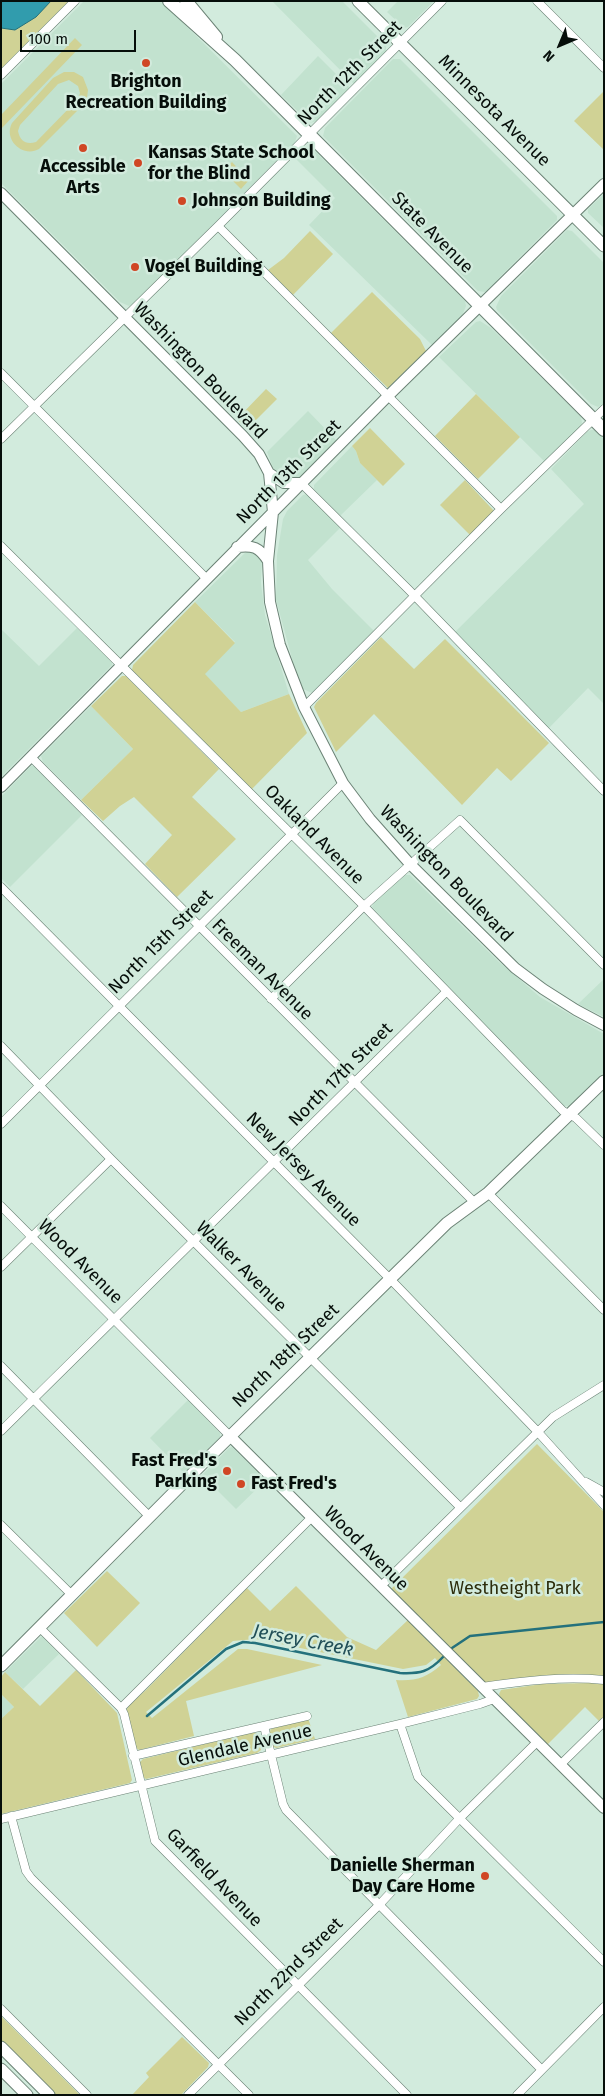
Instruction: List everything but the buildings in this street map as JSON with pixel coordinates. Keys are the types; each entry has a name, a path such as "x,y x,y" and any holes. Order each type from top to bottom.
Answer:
{"main road":[{"name":"State Avenue","path":"169,1 235,60 604,430"},
{"name":"State Avenue","path":"186,1 235,60"},
{"name":"Minnesota Avenue","path":"358,1 604,246"},
{"name":"North 18th Street","path":"2,1662 39,1628 149,1516 447,1223 488,1193 604,1081"},
{"path":"1,2047 49,2095"},
{"path":"1,2070 27,2095"}],"street":[{"path":"1,75 75,1"},
{"name":"North 12th Street","path":"1,438 125,316 132,312 442,1"},
{"path":"537,1 604,68"},
{"name":"North 13th Street","path":"1,787 122,667 206,578 388,396 604,184"},
{"name":"Washington Boulevard","path":"1,193 125,316 259,454 268,473 273,512 268,561 270,602 280,644 304,706 343,783 370,819 410,864 515,968 542,989 604,1025"},
{"path":"218,226 501,509"},
{"path":"1,372 206,578"},
{"path":"304,706 604,409"},
{"path":"268,473 284,483 301,483 604,791"},
{"path":"238,548 250,545 257,547 268,561"},
{"name":"Oakland Avenue","path":"1,546 364,906 563,1111 576,1118 604,1145"},
{"name":"Freeman Avenue","path":"31,757 474,1202"},
{"name":"North 15th Street","path":"1,1124 343,783"},
{"path":"271,998 364,906 456,821 460,820 604,965"},
{"name":"New Jersey Avenue","path":"1,887 390,1279 537,1431 604,1505"},
{"name":"North 17th Street","path":"1,1431 446,992"},
{"name":"Walker Avenue","path":"1,1046 111,1159 460,1507"},
{"path":"1,1267 111,1159"},
{"path":"488,1193 604,1310"},
{"name":"Wood Avenue","path":"1,1206 604,1808"},
{"path":"1,1366 149,1516"},
{"path":"381,1586 537,1431 571,1404 604,1385"},
{"name":"New Jersey Avenue","path":"580,1479 604,1492"},
{"path":"121,1708 312,1517"},
{"path":"1,1525 72,1595"},
{"name":"Garfield Avenue","path":"39,1628 121,1708 155,1841 407,2095"},
{"path":"482,1687 517,1682 604,1680"},
{"name":"Glendale Avenue","path":"1,1819 400,1724 494,1699"},
{"name":"Glendale Avenue","path":"133,1756 307,1716"},
{"path":"560,1765 604,1722"},
{"path":"400,1724 418,1777 604,1962"},
{"path":"264,1726 270,1755 286,1810 542,2070"},
{"name":"North 22nd Street","path":"188,2095 380,1904 459,1819 538,1742"},
{"path":"11,1816 26,1871 249,2095"},
{"path":"516,2095 604,2007"},
{"path":"1,2009 88,2095"}],"shaded area":[{"name":"Kansas State School for the Blind","path":"84,1 161,1 297,136 295,142 134,304 129,306 120,302 1,183 1,84"},
{"path":"272,1 342,1 386,45 386,52 354,84"},
{"path":"398,1 434,1 408,27 404,28 387,12"},
{"path":"318,56 350,88 317,121 310,123 281,95"},
{"path":"393,59 400,59 557,216 557,220 485,292 478,291 323,136 325,128"},
{"path":"307,146 315,151 465,301 466,306 462,316 432,345 309,225 335,198 295,158"},
{"path":"604,194 604,228 588,213 588,209"},
{"path":"567,230 572,231 604,263 604,403 598,407 591,404 496,307 501,296"},
{"path":"480,321 491,328 581,417 581,426 544,461 439,357 476,322"},
{"path":"308,411 337,441 302,476 296,479 285,478 274,470 267,452"},
{"path":"591,430 595,430 604,439 604,704 588,688 548,729 454,633 584,504 551,469"},
{"path":"352,446 360,463 377,480 340,516 314,489 314,485"},
{"path":"307,494 340,528 308,560 332,589 374,631 312,693 303,689 293,662 276,600 277,555 283,519 287,511 303,495"},
{"path":"249,549 262,557 261,583 265,615 289,694 241,712 204,674 235,642 195,602"},
{"path":"77,628 112,662 112,665 1,777 1,629 39,666"},
{"path":"91,706 133,749 81,800 43,762 41,756"},
{"path":"31,766 35,766 82,815 10,887 1,878 1,797"},
{"path":"404,875 410,875 499,962 540,997 604,1034 604,1072 569,1106 564,1106 559,1102 372,907"},
{"path":"604,979 604,1017 578,1004"},
{"path":"188,1400 220,1433 220,1437 184,1473 150,1438"},
{"path":"232,1447 266,1480 236,1509 202,1475"},
{"path":"42,1636 59,1654 23,1689 5,1672"},
{"path":"1,1694 14,1707 1,1719"}],"green space":[{"path":"1,1 69,1 1,69"},
{"path":"75,38 82,45 1,129 1,115"},
{"path":"64,72 74,72 83,77 88,90 87,98 83,105 39,149 27,151 21,149 16,146 10,136 12,123 53,78","holes":["69,80 78,86 80,93 78,99 36,142 29,143 22,140 18,131 20,125 58,84"]},
{"path":"604,91 604,150 574,121"},
{"path":"232,162 249,180 241,189 223,171"},
{"path":"310,231 333,254 293,295 268,270 284,258"},
{"path":"372,292 420,339 426,351 388,388 331,333"},
{"path":"266,389 277,399 247,429 237,419"},
{"path":"476,394 520,437 478,479 435,436"},
{"path":"370,428 405,464 383,486 360,463 352,446"},
{"path":"465,480 494,511 471,536 440,505"},
{"path":"195,602 235,643 205,674 241,712 289,694 307,733 252,789 132,670 133,665"},
{"path":"381,637 414,669 445,639 549,743 511,781 497,768 462,805 374,714 336,752 314,707"},
{"path":"122,676 126,676 219,769 192,797 236,839 177,897 145,864 172,835 134,797 103,821 81,800 133,749 91,706"},
{"name":"Westheight Park","path":"537,1444 604,1512 604,1678 488,1683 482,1681 391,1589"},
{"path":"107,1571 140,1603 97,1647 64,1613"},
{"path":"296,1586 347,1637 376,1650 408,1620 478,1691 479,1696 477,1699 408,1717 396,1680 420,1678 430,1673 441,1665 435,1658 426,1665 403,1669 256,1639 233,1641 146,1712 152,1718 238,1649 247,1649 322,1665 186,1701 194,1736 139,1750 136,1748 126,1711 129,1705 247,1588 270,1611"},
{"path":"76,1670 117,1713 132,1780 130,1783 1,1814 1,1719 14,1707 1,1694 1,1677 5,1672 40,1706"},
{"path":"542,1684 604,1684 604,1717 599,1721 585,1707 547,1745 501,1699 499,1694 501,1690"},
{"path":"308,1718 315,1739 276,1748 272,1746 269,1733 271,1729"},
{"path":"254,1732 258,1734 261,1750 257,1753 146,1779 143,1777 140,1762 143,1759"},
{"path":"1,2016 80,2095 56,2095 1,2040"},
{"path":"182,2037 209,2063 208,2067 181,2095 132,2095 149,2077 146,2073"}],"water":[{"path":"1,1 51,1 36,17 15,30 1,28"}],"waterway":[{"name":"Jersey Creek","path":"452,1648 470,1636 604,1622"},
{"name":"Jersey Creek","path":"147,1716 226,1649 243,1642 400,1673 424,1671 443,1657"}],"place":[{"name":"Brighton Recreation Building","path":"146,63"},
{"name":"Accessible Arts","path":"83,148"},
{"name":"Kansas State School for the Blind","path":"138,163"},
{"name":"Johnson Building","path":"182,201"},
{"name":"Vogel Building","path":"135,267"},
{"name":"Fast Fred's Parking","path":"227,1471"},
{"name":"Fast Fred's","path":"241,1484"},
{"name":"Danielle Sherman Day Care Home","path":"485,1876"}]}
